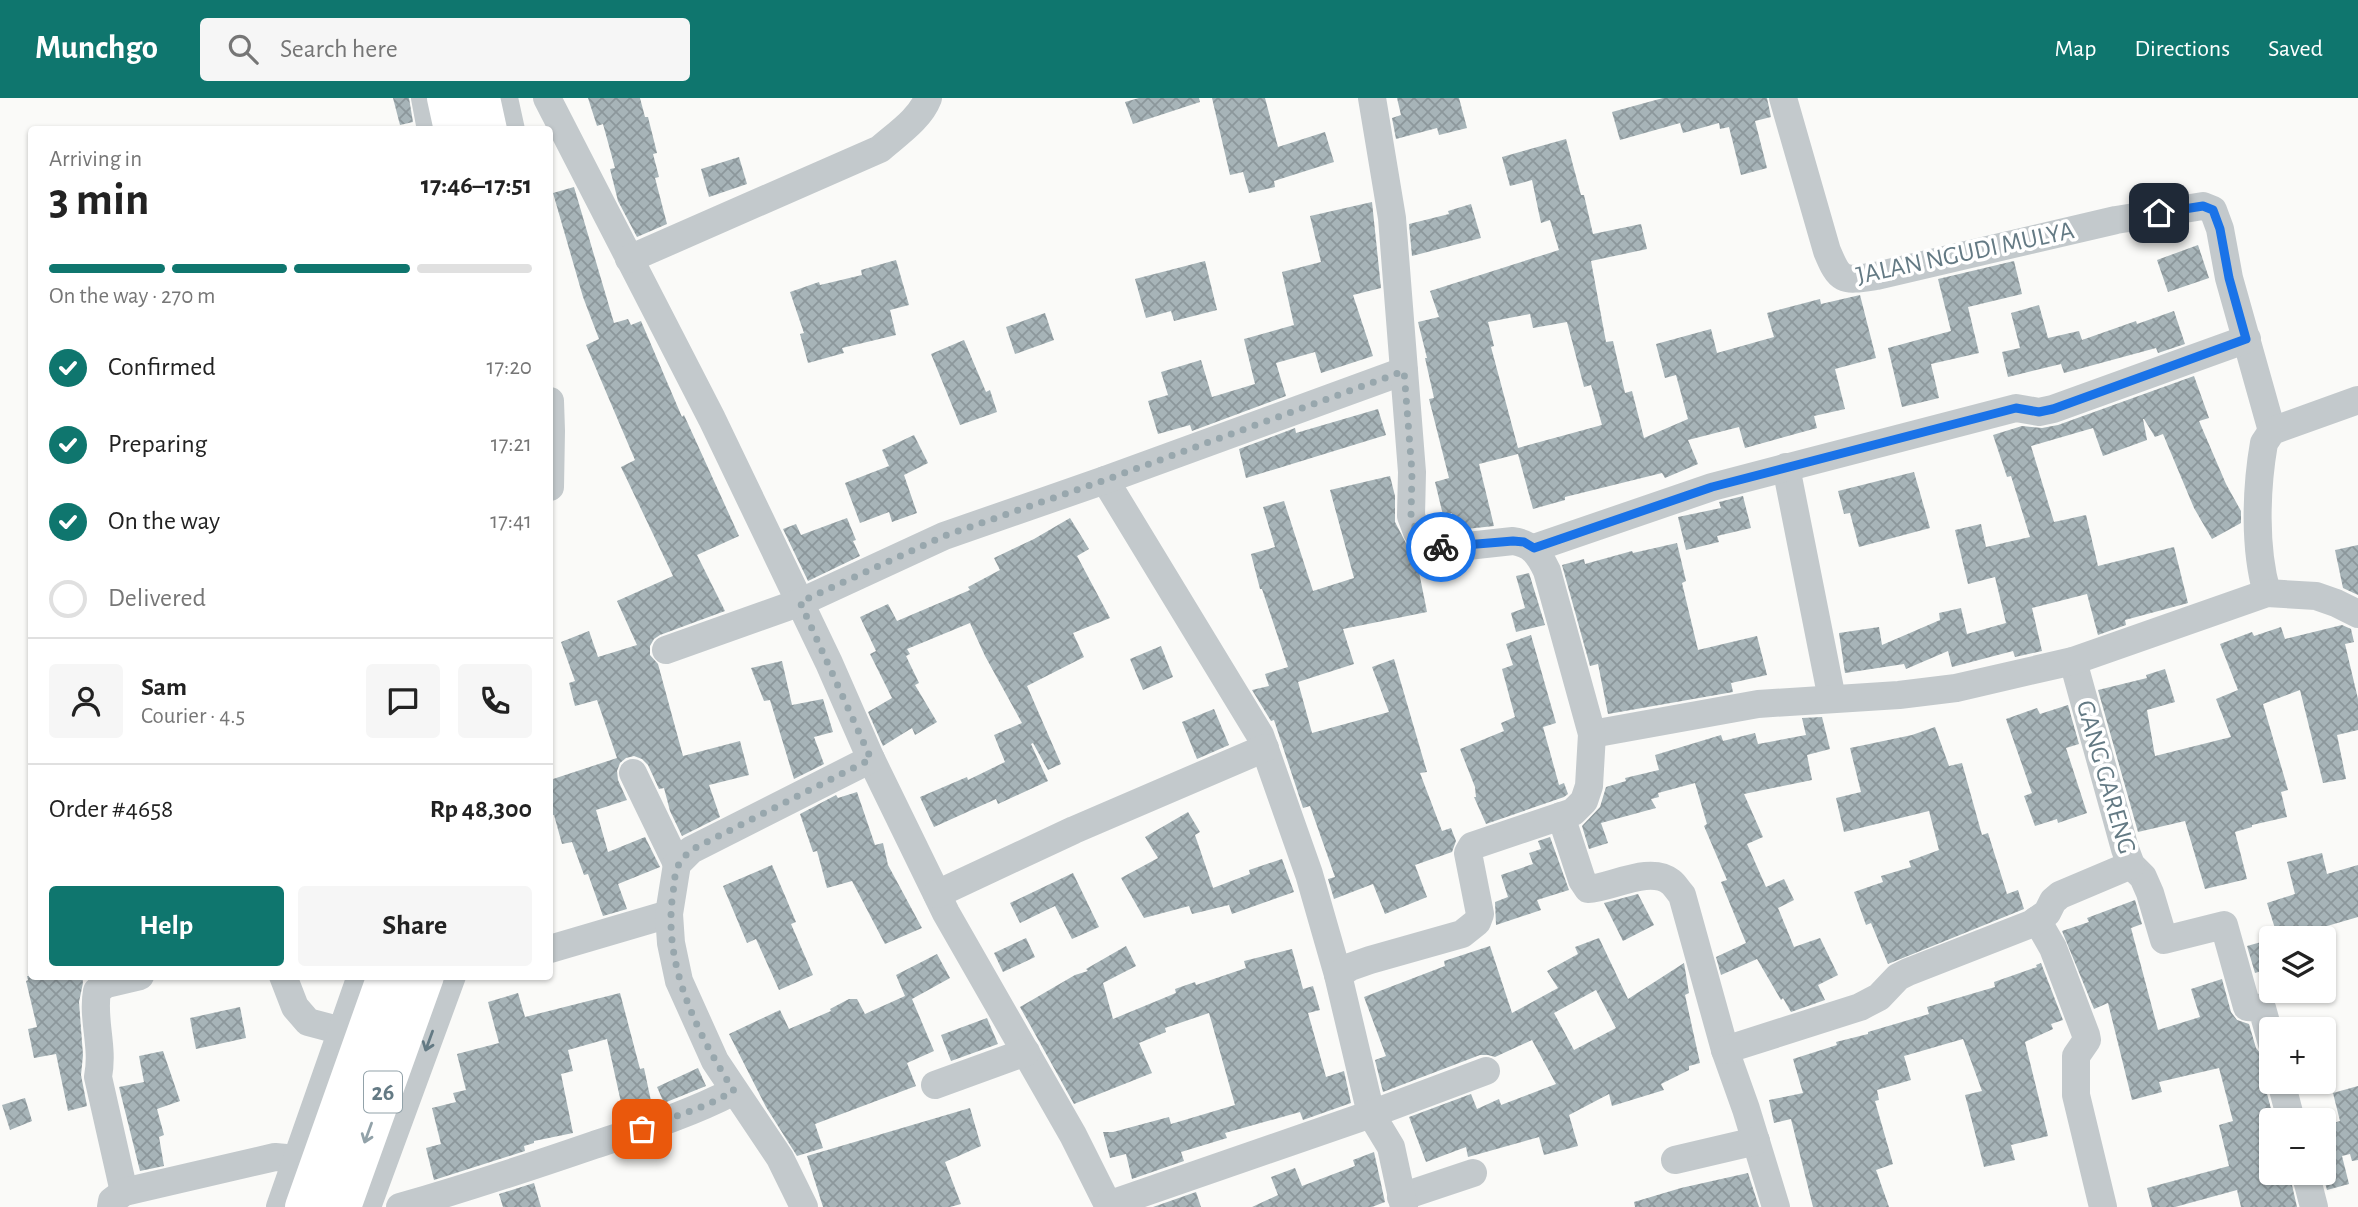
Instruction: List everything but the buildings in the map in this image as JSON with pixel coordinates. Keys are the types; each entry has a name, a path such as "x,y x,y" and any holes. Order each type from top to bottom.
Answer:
{"highway":[{"path":"446,98 452,126"},
{"path":"481,98 487,126"},
{"name":"26","path":"304,1207 385,980"},
{"name":"26","path":"342,1207 445,980"}],"street":[{"path":"425,98 430,126"},
{"path":"504,98 510,126"},
{"path":"547,98 712,419 937,894 1073,1135 1108,1206 1486,1071"},
{"path":"629,259 880,149 925,107 928,98"},
{"path":"1338,975 1360,963 1462,934 1477,922 1480,914 1468,853 1472,846 1573,812 1584,802 1589,786 1592,734 1546,570 1534,548 1524,542 1513,541 1449,548 1427,546 1421,540 1411,516 1412,472 1392,218 1372,98"},
{"name":"JALAN NGUDI MULYA","path":"1783,98 1827,251 1841,277 1856,279 1875,276 2116,220 2203,206 2213,210 2220,229 2229,278 2246,339"},
{"path":"1534,548 1712,487 1786,467 2016,408 2039,412 2053,409 2246,339 2272,431"},
{"path":"666,650 800,602 944,536 1404,371"},
{"path":"2267,593 2262,575 2259,533 2261,458 2264,443 2272,431 2358,400"},
{"path":"1786,467 1832,699"},
{"path":"1105,480 1260,735 1309,874 1338,975 1371,1114 1391,1147 1402,1202 1473,1172"},
{"path":"1592,734 1758,704 1899,695 1956,688 2073,661 2267,593 2316,596 2358,614"},
{"name":"GANG GARENG","path":"2073,661 2125,849 2131,864 2143,877 2150,893 2164,940 2224,925 2247,1007 2262,1008 2264,1017"},
{"path":"937,894 1074,830 1265,748"},
{"path":"677,864 691,850 871,759"},
{"path":"633,773 677,864 669,914 670,943 679,981 715,1061 780,1158 804,1207"},
{"path":"1561,816 1582,880 1588,889 1637,877 1657,877 1670,880 1682,895 1725,1050 1776,1207"},
{"path":"1725,1050 1860,1007 1878,997 1898,976 2015,932 2047,914 2053,901 2060,895 2131,864"},
{"path":"553,949 669,914"},
{"path":"2038,920 2053,948 2086,1035 2087,1040 2076,1056 2076,1095 2103,1207"},
{"path":"124,980 106,984 97,991 95,1002 102,1059 98,1077 117,1200 275,1157 297,1159"},
{"path":"285,980 295,1007 308,1022 342,1031"},
{"path":"280,1207 360,980"},
{"path":"367,1207 445,980"},
{"path":"935,1085 1026,1052"},
{"path":"400,1207 483,1183 642,1129 709,1104 734,1091"},
{"path":"1675,1160 1756,1141"},
{"path":"2308,1185 2314,1207"}],"way so far":[{"path":"642,1129 709,1104 734,1091 715,1061 679,981 670,943 669,914 677,864 691,850 871,759 800,602 944,536 1404,371 1412,472 1411,516 1421,540 1427,546 1441,547"}],"route":[{"path":"1441,547 1513,541 1524,542 1534,548 1712,487 2016,408 2039,412 2053,409 2246,339 2213,210 2203,206 2159,213"}]}
